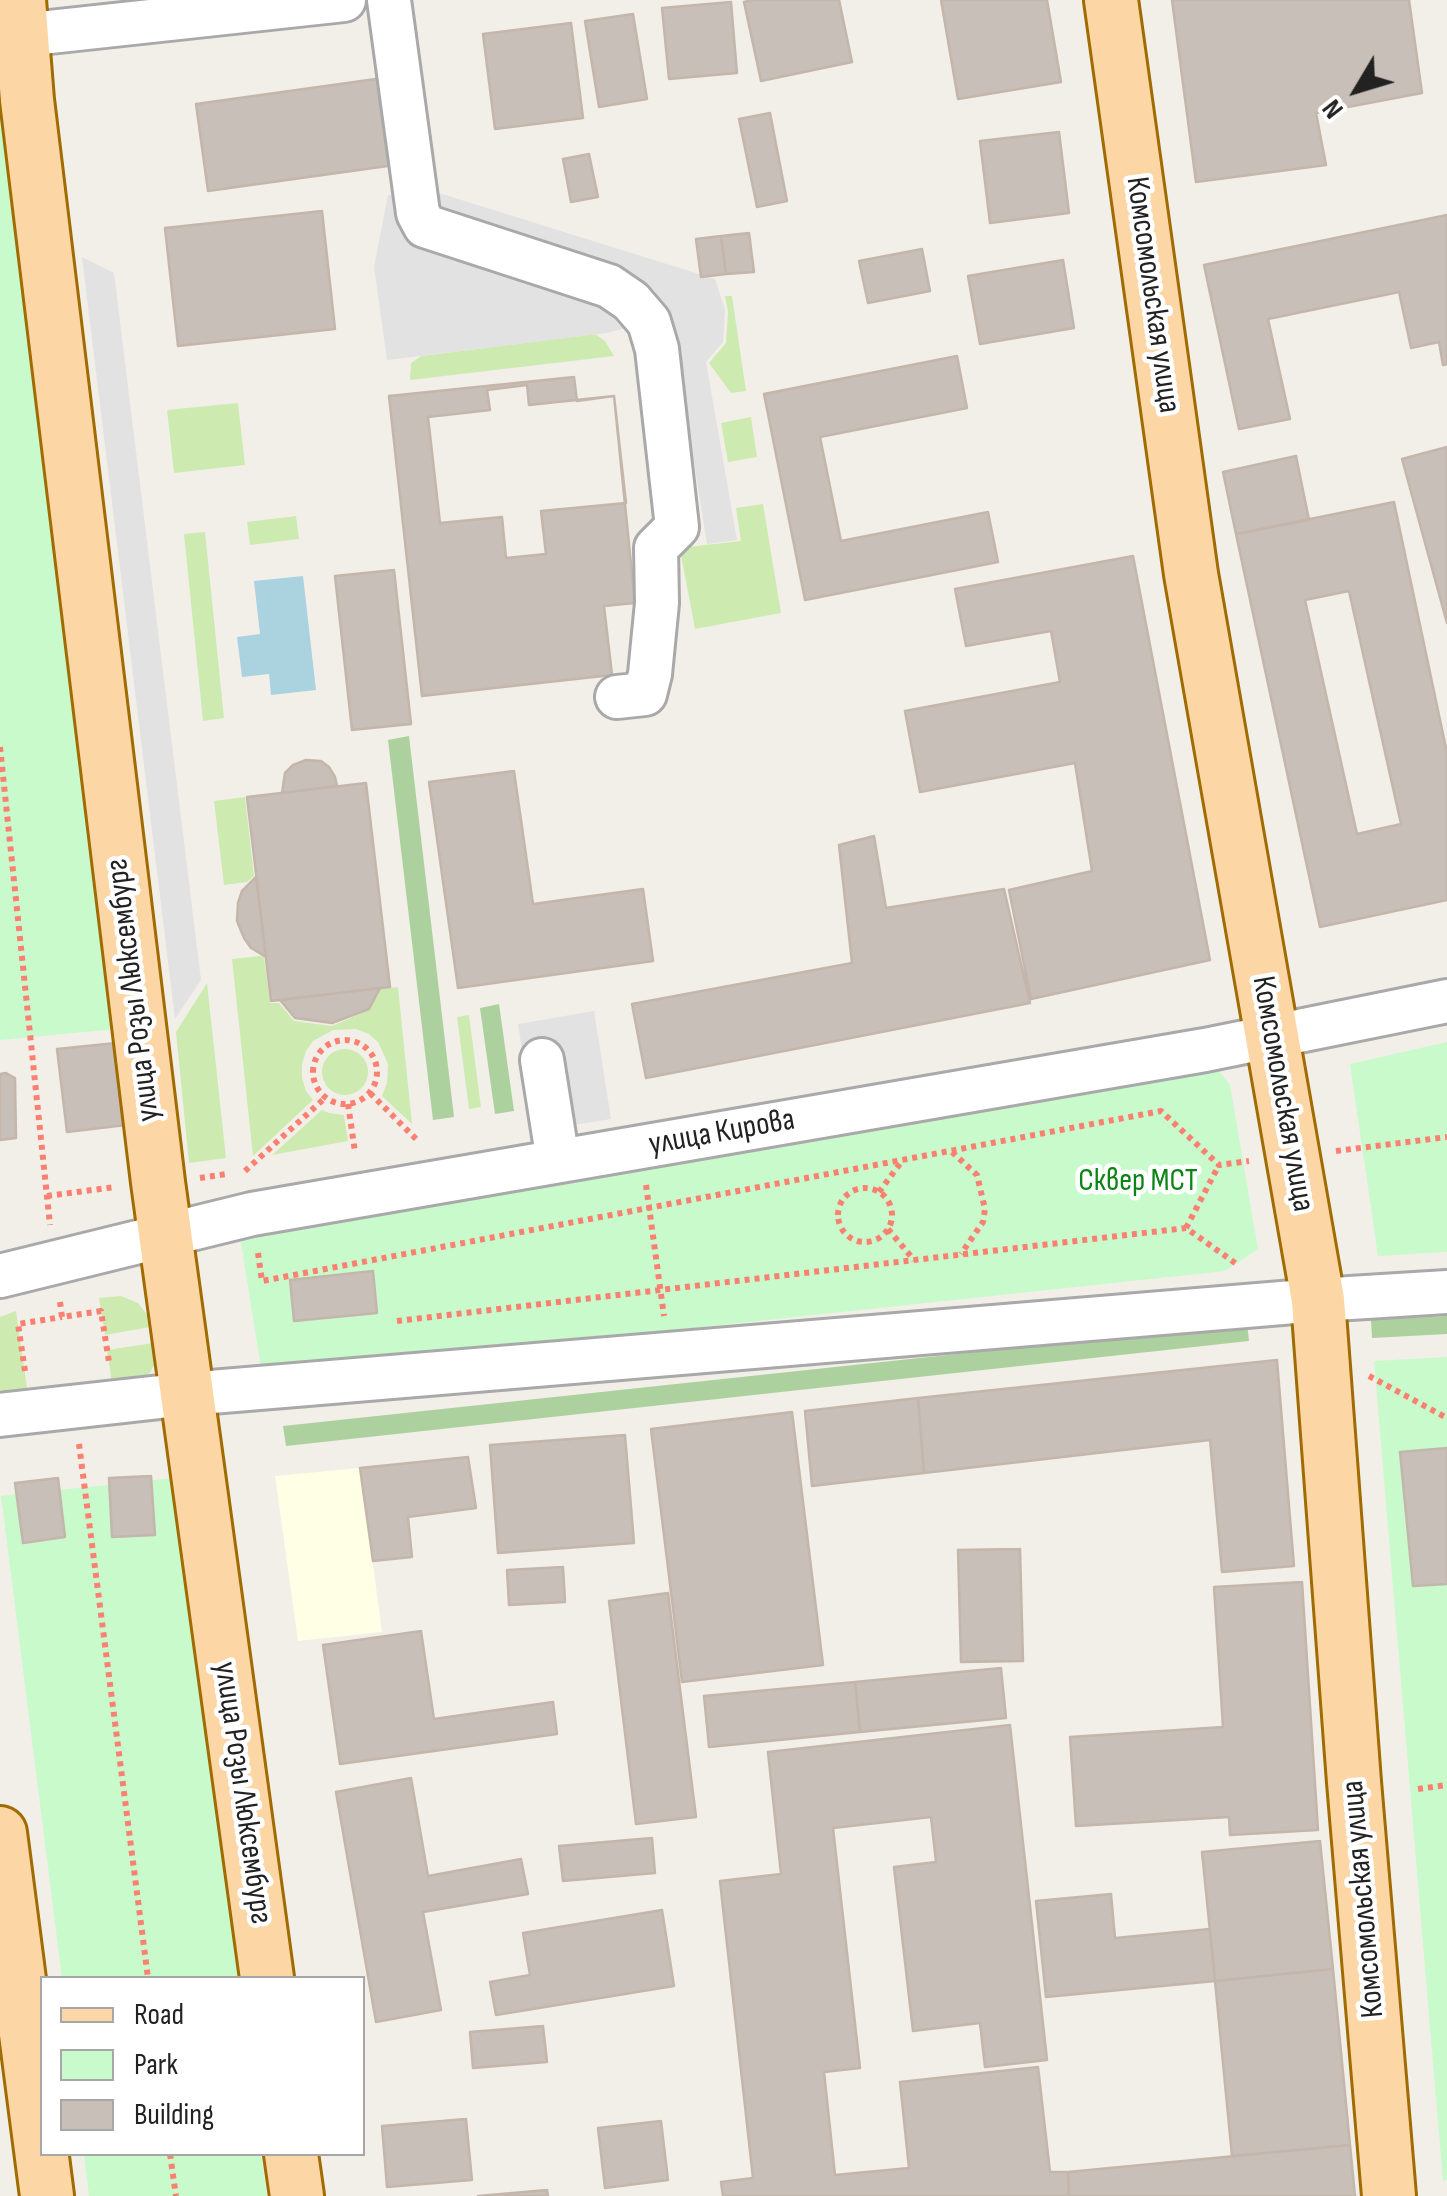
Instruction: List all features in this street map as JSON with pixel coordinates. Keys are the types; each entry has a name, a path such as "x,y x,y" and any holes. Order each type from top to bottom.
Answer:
{"main road":[{"name":"Комсомольская улица","path":"1111,0 1191,574 1318,1300 1389,2196"},
{"name":"улица Розы Люксембург","path":"20,18 38,195 165,1235 268,1976"},
{"path":"0,1833 40,2142"},
{"path":"42,2156 47,2196"},
{"path":"292,2156 297,2196"}],"street":[{"path":"20,18 344,0"},
{"path":"388,0 418,213 425,226 609,286 631,301 648,322 658,349 676,527 656,548 657,603 645,694 617,697"},
{"name":"улица Кирова","path":"0,1276 252,1214 1271,1037 1447,1000"},
{"path":"542,1060 558,1161"},
{"path":"13,1399 188,1394 1447,1292"}],"path":[{"path":"337,1041 358,1042 373,1056 377,1075 370,1093 348,1104 331,1101 316,1085 314,1064 319,1053 337,1041"},
{"path":"370,1093 418,1141"},
{"path":"194,1179 245,1172 326,1097"},
{"path":"348,1104 356,1152"},
{"path":"245,1172 262,1280 1161,1111 1219,1164 1447,1137"},
{"path":"951,1151 976,1176 986,1208 984,1222 960,1254"},
{"path":"879,1192 902,1160"},
{"path":"1186,1228 1219,1164"},
{"path":"646,1184 664,1320"},
{"path":"47,1196 122,1186"},
{"path":"862,1188 879,1192 891,1206 888,1229 880,1238 862,1242 846,1235 838,1210 846,1195 862,1188"},
{"path":"397,1321 1186,1228 1235,1261"},
{"path":"888,1229 914,1260"},
{"path":"13,1399 18,1324 62,1318"},
{"path":"1418,1788 1447,1786"},
{"path":"170,2156 176,2196"}],"shaded area":[{"path":"426,189 715,279 725,310 723,342 706,362 737,540 707,544 672,322 649,322 607,333 387,360 374,267 388,195"},
{"path":"82,257 114,273 201,980 175,1019"},
{"path":"594,1011 611,1119 535,1131 518,1024"},
{"path":"360,1468 382,1632 298,1641 275,1476"}],"green space":[{"path":"0,105 116,1029 0,1040"},
{"path":"725,296 732,296 746,391 731,393 709,363 726,343"},
{"path":"595,334 614,356 410,380 411,363 421,356"},
{"path":"238,403 245,465 174,473 167,410"},
{"path":"751,417 757,457 728,462 721,423"},
{"path":"763,504 781,613 695,629 681,555 688,547 741,541 736,508"},
{"path":"296,516 299,539 250,545 247,522"},
{"path":"205,532 224,718 203,721 184,534"},
{"path":"409,736 454,1117 433,1120 388,740"},
{"path":"245,797 254,876 247,882 224,885 214,801"},
{"path":"264,957 270,1003 279,1003 294,1021 332,1026 369,1010 380,989 398,987 412,1124 382,1096 388,1064 378,1042 356,1029 333,1030 313,1041 302,1064 302,1078 313,1100 253,1156 232,959"},
{"path":"207,983 226,1158 189,1163 176,1032"},
{"path":"499,1004 514,1111 495,1114 480,1008"},
{"path":"469,1015 481,1107 469,1109 457,1017"},
{"path":"1447,1042 1447,1252 1378,1256 1350,1064"},
{"path":"345,1049 362,1055 368,1072 362,1089 345,1095 328,1089 322,1072 328,1055"},
{"name":"Сквер МСТ","path":"1218,1070 1230,1085 1258,1249 1225,1271 262,1374 239,1230"},
{"path":"322,1110 344,1115 348,1141 272,1155"},
{"path":"121,1296 138,1303 156,1326 105,1335 99,1298"},
{"path":"16,1311 28,1395 0,1390 0,1317"},
{"path":"1447,1316 1447,1334 1372,1338 1371,1320"},
{"path":"1247,1323 1249,1341 286,1446 283,1426"},
{"path":"160,1342 150,1373 136,1380 112,1383 107,1350"},
{"path":"1447,1357 1447,2180 1443,2181 1374,1361"},
{"path":"174,1478 239,1976 62,1976 1,1496"},
{"path":"84,2156 261,2156 267,2196 89,2196"}],"water":[{"path":"303,576 316,690 271,695 269,674 242,677 237,637 260,634 254,581"}],"building":[{"path":"839,0 852,62 761,81 744,2"},
{"path":"941,0 1047,0 1061,82 958,99"},
{"path":"1172,0 1409,0 1422,93 1316,113 1326,165 1196,182"},
{"path":"731,2 737,73 669,79 662,8"},
{"path":"633,14 647,99 599,107 585,21"},
{"path":"571,23 583,118 495,129 483,34"},
{"path":"383,78 395,165 208,191 196,104"},
{"path":"770,113 787,201 757,207 739,119"},
{"path":"1059,132 1069,213 990,223 980,141"},
{"path":"589,154 598,197 571,202 563,159"},
{"path":"322,211 335,329 178,346 165,228"},
{"path":"1447,215 1447,364 1443,365 1439,342 1411,348 1399,292 1268,319 1290,419 1239,429 1204,265"},
{"path":"749,233 754,272 726,274 721,236"},
{"path":"721,236 726,274 701,277 696,239"},
{"path":"922,249 930,291 868,303 859,261"},
{"path":"1063,260 1074,328 980,344 968,276"},
{"path":"957,356 967,408 820,437 841,541 988,512 998,562 805,600 764,394"},
{"path":"574,377 577,401 614,396 635,603 604,606 612,675 422,696 389,396"},
{"path":"527,385 529,405 614,396 626,503 541,511 546,554 506,558 502,517 440,523 428,417 490,410 487,390"},
{"path":"1447,447 1447,623 1402,459"},
{"path":"1296,456 1309,520 1236,534 1223,472"},
{"path":"1394,502 1447,753 1447,900 1320,927 1236,534","holes":["1349,591 1401,824 1357,834 1305,600"]},
{"path":"1133,556 1210,960 1031,999 1009,890 1092,871 1075,763 920,792 905,711 1060,682 1051,631 966,646 955,589"},
{"path":"394,570 411,724 352,730 335,576"},
{"path":"306,760 321,761 329,767 337,786 282,793 285,773"},
{"path":"514,771 533,904 643,889 653,961 458,988 429,782"},
{"path":"366,783 390,987 271,1001 247,797"},
{"path":"874,836 886,908 1004,889 1030,1003 646,1078 632,1004 852,963 839,845"},
{"path":"256,877 266,957 251,948 237,921 242,891"},
{"path":"380,988 369,1009 332,1023 295,1018 280,1000"},
{"path":"116,1043 126,1125 67,1132 57,1049"},
{"path":"0,1074 15,1078 16,1138 0,1140"},
{"path":"373,1271 377,1313 294,1321 290,1280"},
{"path":"1277,1360 1294,1566 1222,1572 1210,1440 924,1473 918,1398"},
{"path":"918,1398 924,1473 812,1486 805,1411"},
{"path":"792,1412 823,1665 682,1682 651,1429"},
{"path":"625,1435 634,1543 498,1553 490,1445"},
{"path":"1447,1448 1447,1584 1413,1586 1400,1452"},
{"path":"468,1457 476,1508 408,1517 412,1557 373,1561 360,1468"},
{"path":"151,1476 155,1535 112,1537 109,1478"},
{"path":"58,1478 65,1537 23,1543 15,1483"},
{"path":"1020,1549 1023,1661 961,1662 958,1550"},
{"path":"563,1567 565,1602 509,1605 507,1570"},
{"path":"1302,1582 1318,1830 1230,1835 1229,1817 1076,1826 1070,1737 1223,1727 1214,1587"},
{"path":"668,1593 696,1817 636,1824 609,1601"},
{"path":"421,1631 434,1719 553,1702 557,1734 340,1764 323,1645"},
{"path":"1001,1668 1006,1718 860,1732 855,1682"},
{"path":"855,1682 860,1732 709,1747 704,1696"},
{"path":"1010,1725 1047,2060 985,2067 980,2023 913,2031 894,1867 936,1862 931,1817 833,1828 860,2068 824,2072 835,2175 909,2168 900,2082 1038,2067 1050,2172 1068,2172 1069,2196 723,2196 721,2182 753,2178 720,1881 781,1874 768,1752"},
{"path":"411,1778 428,1876 521,1859 528,1894 423,1912 441,2010 376,2022 336,1792"},
{"path":"652,1838 655,1873 563,1881 559,1846"},
{"path":"1320,1841 1333,1969 1215,1981 1202,1852"},
{"path":"1111,1894 1115,1938 1210,1929 1215,1981 1046,1997 1036,1901"},
{"path":"662,1910 674,1986 496,2015 490,1982 530,1975 523,1933"},
{"path":"1333,1969 1350,2145 1232,2156 1215,1981"},
{"path":"543,2026 547,2062 473,2068 470,2032"},
{"path":"466,2119 472,2180 387,2187 382,2126"},
{"path":"661,2121 668,2180 605,2188 598,2128"},
{"path":"1350,2145 1355,2196 1069,2196 1068,2172"},
{"path":"547,2190 548,2196 478,2196"}]}
